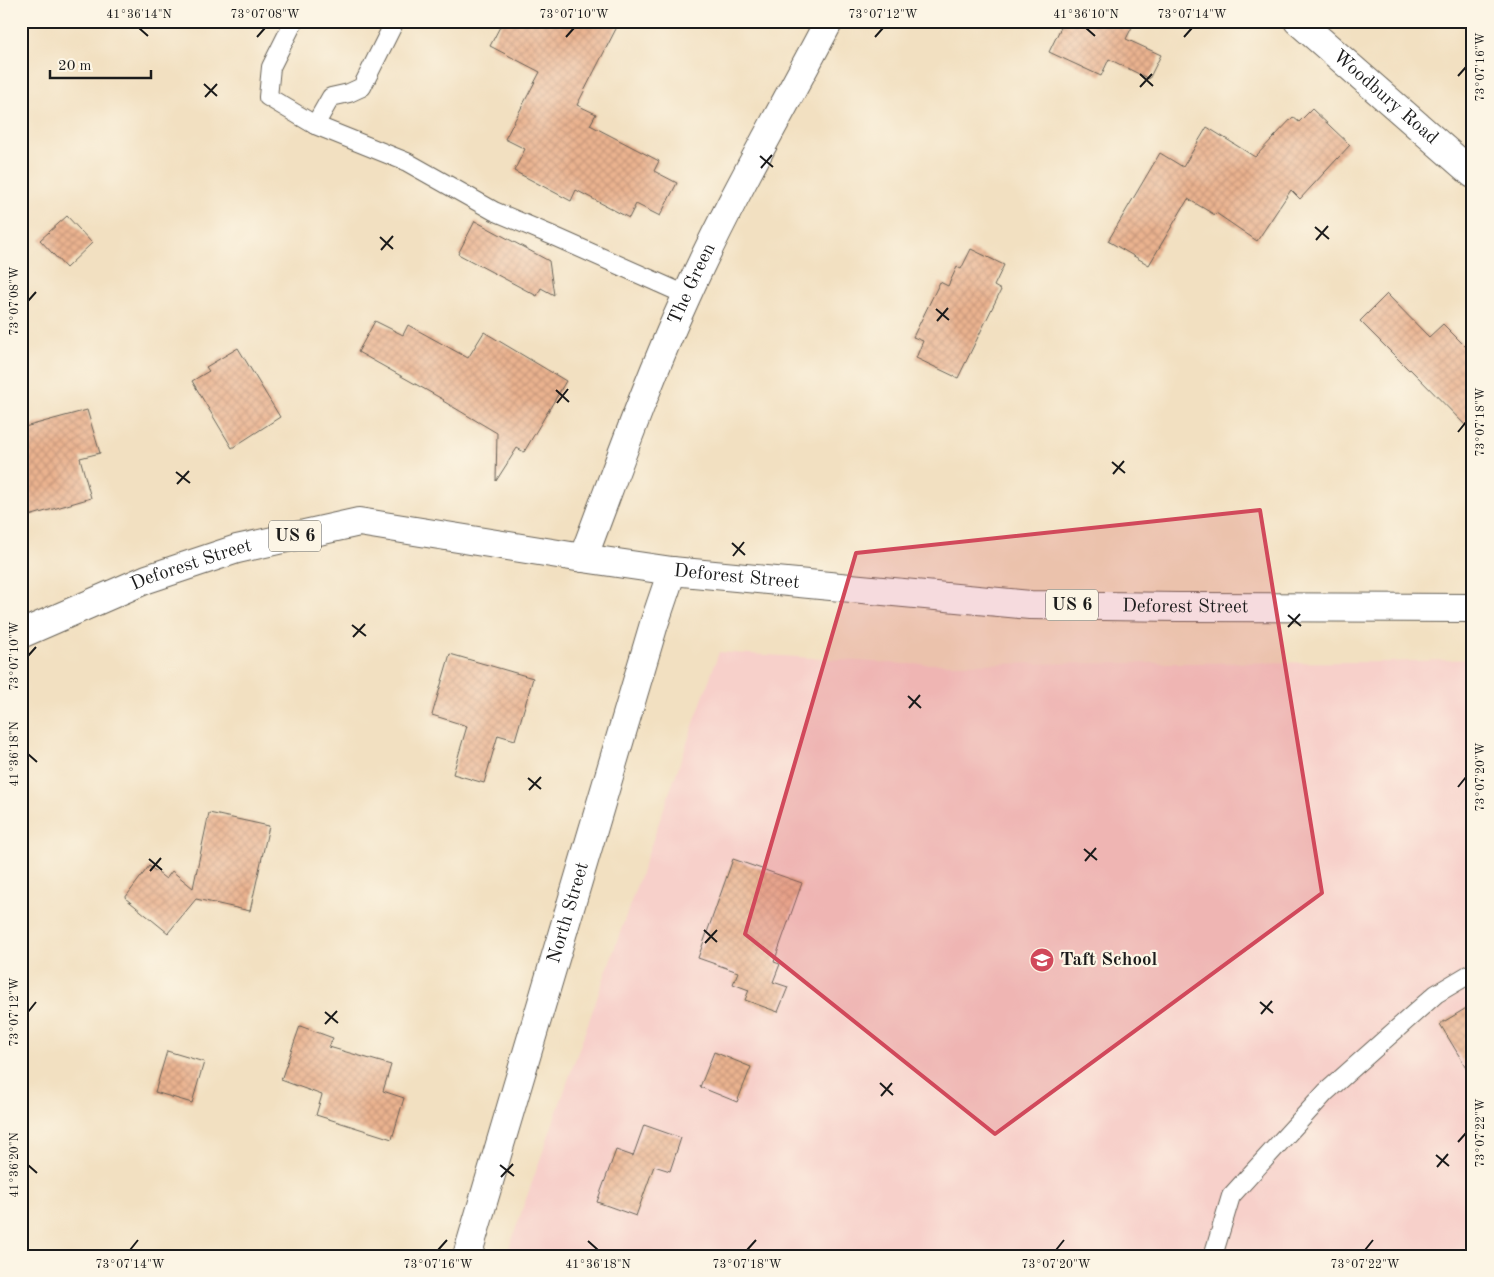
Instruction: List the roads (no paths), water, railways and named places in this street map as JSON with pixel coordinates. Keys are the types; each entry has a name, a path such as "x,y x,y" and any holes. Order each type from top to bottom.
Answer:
{"street":[{"name":"The Green","path":"583,558 666,341 686,295 829,21"},
{"name":"Woodbury Road","path":"1298,21 1473,174"},
{"name":"Deforest Street","path":"21,634 146,579 237,549 359,522 583,558 672,570 1030,605 1178,608 1473,608"},
{"name":"North Street","path":"467,1256 654,624 672,570"}],"lane":[{"path":"294,21 271,67 268,97 315,126 407,162 494,211 551,234 686,295"},
{"path":"315,126 332,97 349,93 362,87 395,21"},
{"path":"1213,1256 1231,1196 1326,1092 1436,994 1473,972"}],"place":[{"name":"Taft School","path":"1042,960"}]}
